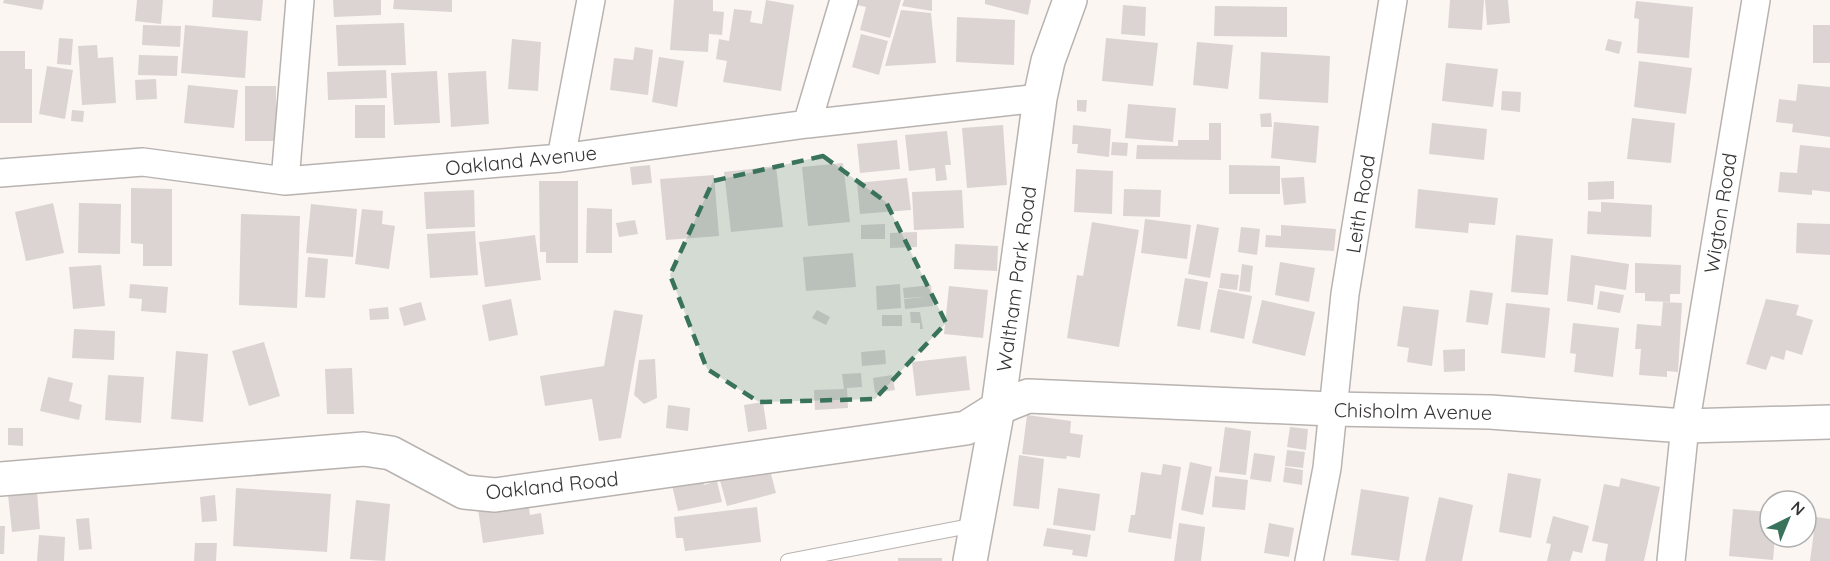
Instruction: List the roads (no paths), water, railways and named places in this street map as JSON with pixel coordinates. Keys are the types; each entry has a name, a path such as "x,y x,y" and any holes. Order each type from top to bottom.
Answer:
{"street":[{"path":"285,181 300,0"},
{"path":"561,158 591,0"},
{"path":"807,123 844,0"},
{"name":"Waltham Park Road","path":"970,561 998,408 1040,98 1048,61 1070,0"},
{"name":"Leith Road","path":"1310,561 1327,468 1345,294 1393,0"},
{"name":"Wigton Road","path":"1671,561 1685,426 1756,0"},
{"name":"Oakland Avenue","path":"0,173 142,162 285,181 561,158 807,123 1040,98"},
{"name":"Chisholm Avenue","path":"998,408 1028,396 1332,410 1490,412 1685,426 1830,422"},
{"name":"Oakland Road","path":"0,480 364,449 391,453 464,492 495,495 966,428 998,408"}],"lane":[{"path":"788,561 975,525"}]}
